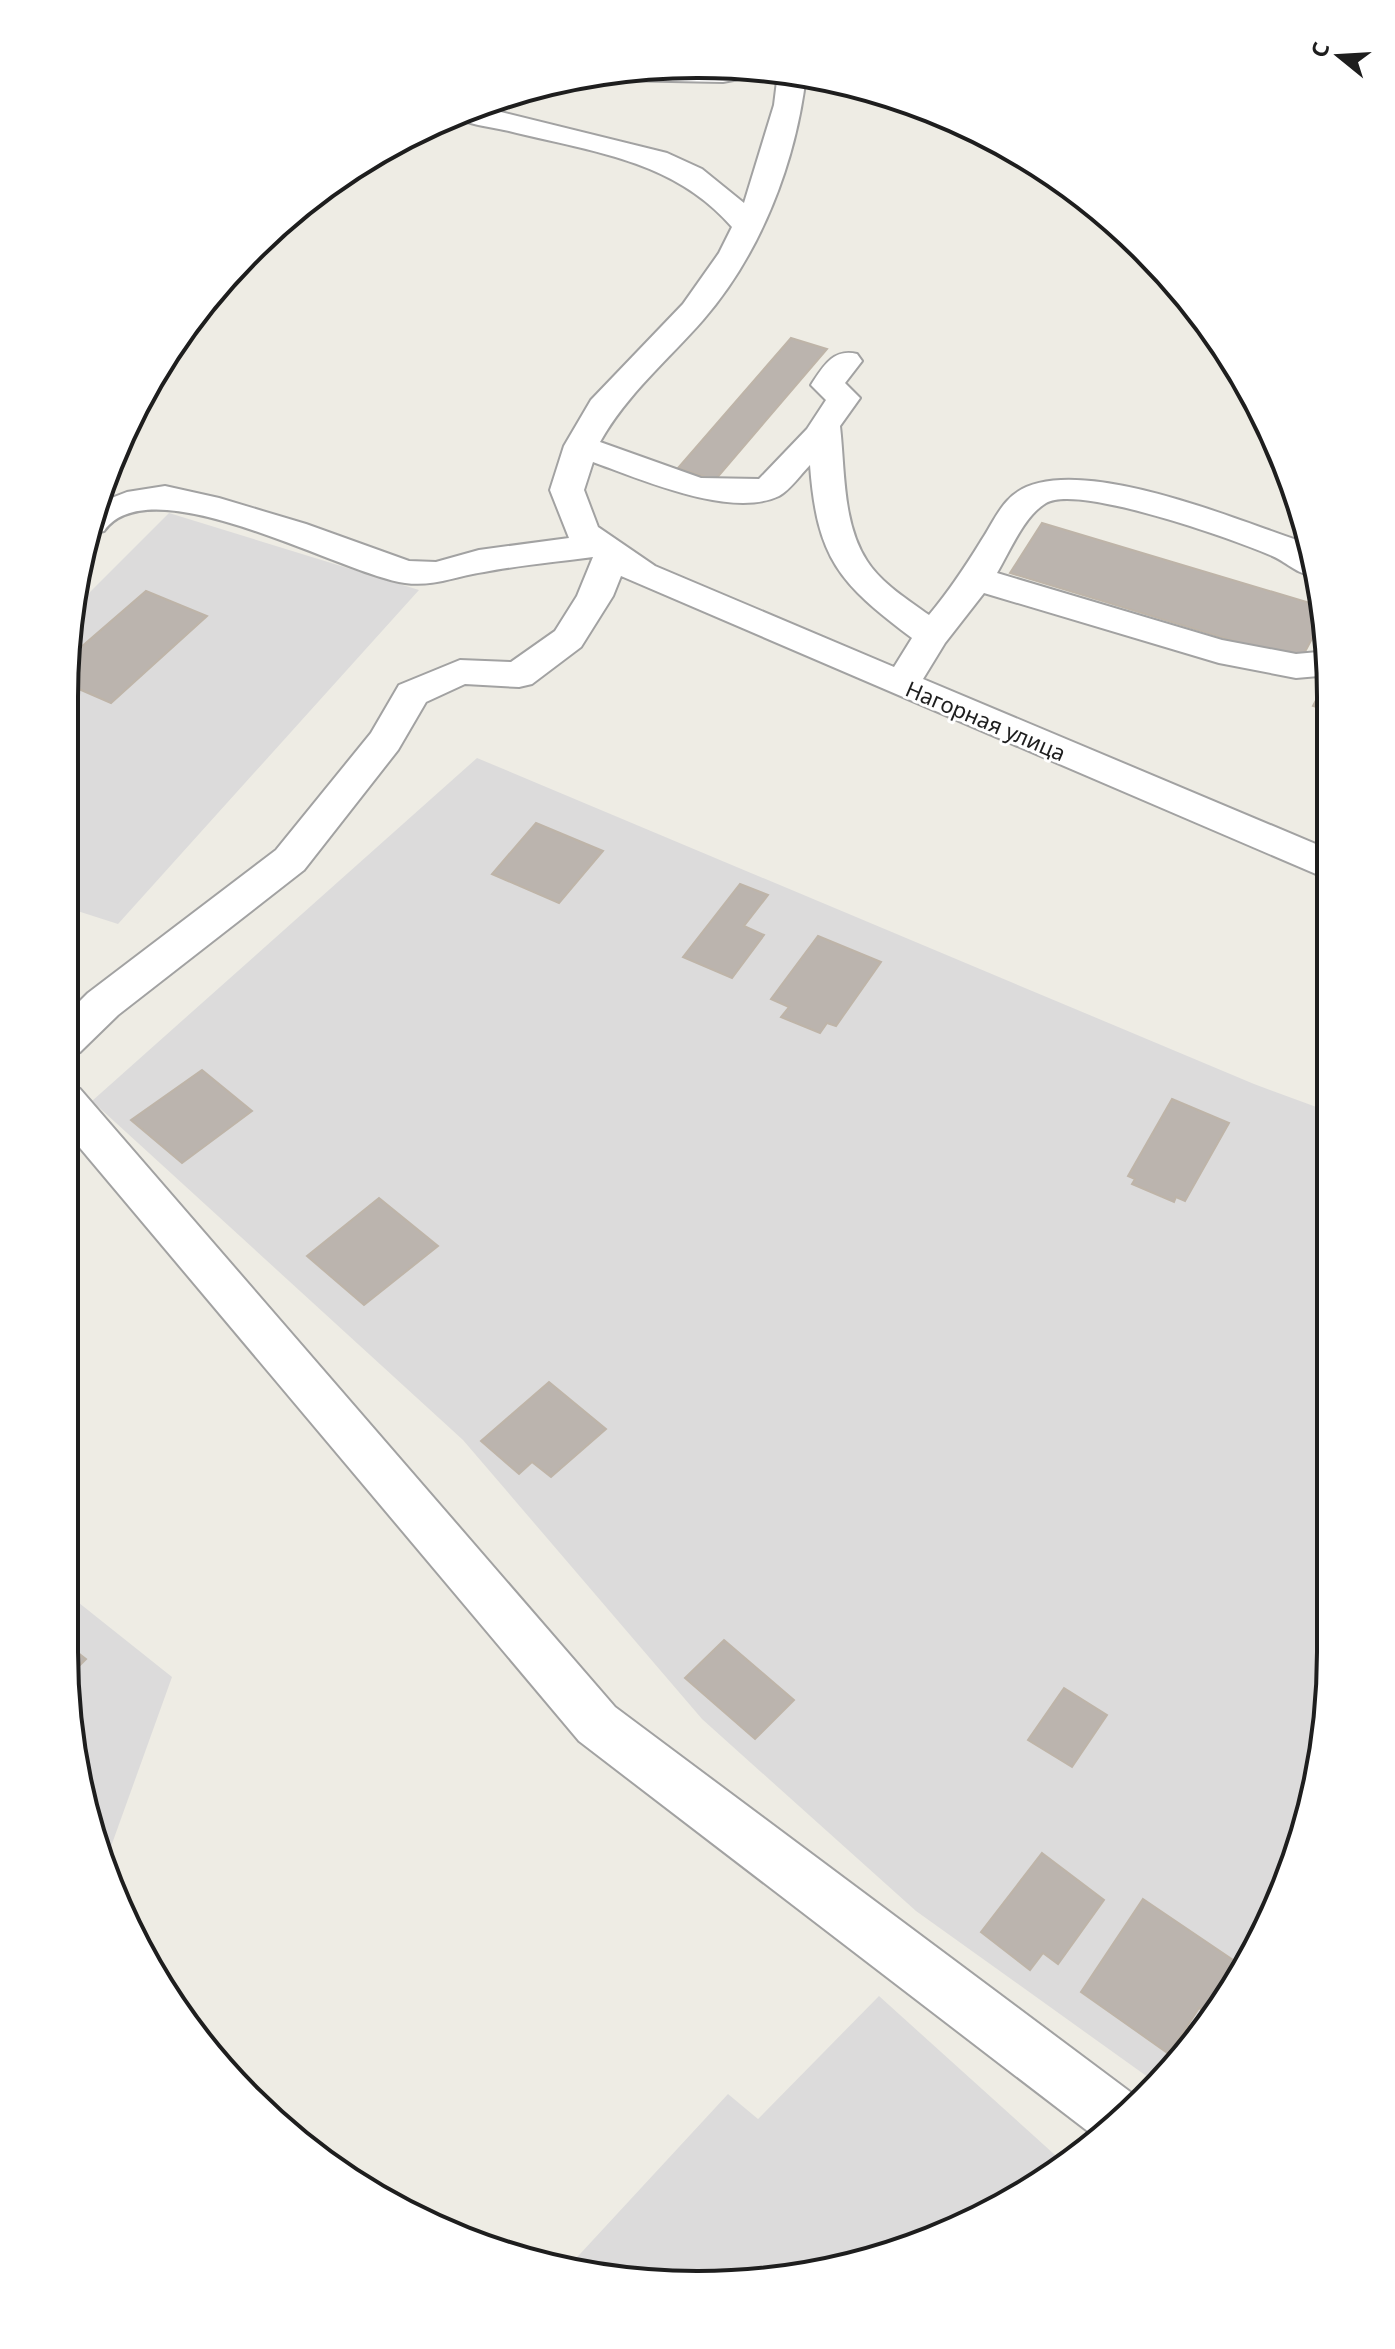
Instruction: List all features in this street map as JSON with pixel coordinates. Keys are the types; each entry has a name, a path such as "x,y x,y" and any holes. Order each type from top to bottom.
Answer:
{"street":[{"path":"618,558 583,533 567,490 581,446 603,407 694,311 734,254 760,200 788,105 790,85"},
{"path":"483,116 657,159 725,200 748,226"},
{"path":"581,446 697,488 741,491 769,488 824,430 844,398 827,385 846,361"},
{"path":"824,430 836,528 852,567 897,609 932,635"},
{"path":"901,684 1020,507 1037,493 1065,488 1139,499 1285,548 1301,558"},
{"path":"107,512 127,503 165,497 294,532 405,572 437,573 479,561 618,558"},
{"path":"78,1028 103,1004 290,860 385,741 412,694 460,672 519,675 568,639 618,558"},
{"name":"Нагорная улица","path":"618,558 901,684 1317,860"},
{"path":"975,578 1219,651 1296,666 1316,664"},
{"path":"78,1116 597,1724 1110,2113"}],"shaded area":[{"path":"169,513 419,590 118,924 78,911 79,657 87,595"},
{"path":"477,758 1254,1084 1317,1107 1317,1652 1312,1732 1296,1812 1270,1889 1253,1925 1213,1996 1148,2077 916,1911 702,1719 463,1440 92,1101"},
{"path":"78,1602 172,1677 110,1849 99,1812 83,1732 79,1692"},
{"path":"879,1996 1057,2156 1007,2188 935,2224 858,2250 818,2259 738,2270 698,2271 617,2266 576,2259 728,2094 758,2119"}],"building":[{"path":"791,338 827,349 715,480 678,468"},
{"path":"1042,523 1310,603 1314,635 1300,661 1010,573"},
{"path":"146,591 207,616 111,703 78,689 80,648"},
{"path":"536,823 603,851 559,903 492,874"},
{"path":"740,884 768,895 744,926 764,935 732,978 683,957"},
{"path":"818,936 881,962 836,1026 827,1023 820,1033 781,1017 789,1007 771,999"},
{"path":"202,1070 252,1111 182,1163 131,1120"},
{"path":"1172,1099 1229,1123 1185,1201 1176,1197 1174,1202 1132,1184 1135,1179 1128,1176"},
{"path":"379,1198 438,1246 364,1305 307,1256"},
{"path":"549,1382 606,1429 551,1477 532,1462 519,1474 481,1441"},
{"path":"724,1640 794,1700 755,1739 685,1678"},
{"path":"78,1653 86,1659 78,1667"},
{"path":"1064,1688 1107,1715 1072,1767 1028,1740"},
{"path":"1042,1853 1104,1900 1058,1964 1043,1953 1030,1970 981,1932"},
{"path":"1143,1899 1234,1961 1213,1996 1203,2010 1199,2008 1168,2054 1081,1992"}]}
